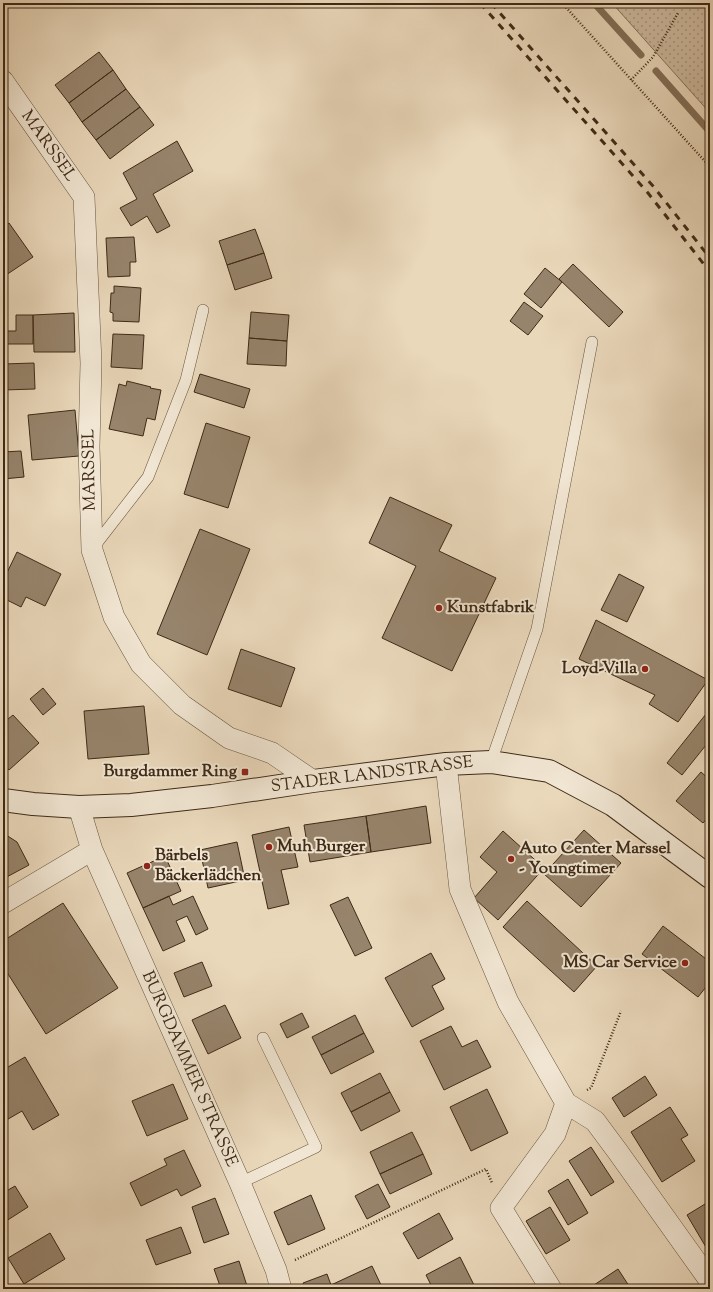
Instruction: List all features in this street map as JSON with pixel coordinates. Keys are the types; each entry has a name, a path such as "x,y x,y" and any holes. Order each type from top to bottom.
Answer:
{"street":[{"name":"MARSSEL","path":"3,81 84,197 91,363 89,447 92,550 114,617 141,664 182,705 229,738 272,753 313,780"},
{"name":"STADER LANDSTRASSE","path":"3,800 33,804 79,807 131,805 212,796 313,780 446,764 491,762 549,771 613,805 710,877"},
{"path":"446,764 460,889 481,935 508,1002 566,1103 595,1121 710,1282"},
{"path":"3,903 92,850 79,807"},
{"name":"BURGDAMMER STRASSE","path":"92,850 240,1183 279,1279"},
{"path":"551,1289 501,1208 556,1134 566,1103"}],"lane":[{"path":"92,550 148,477 186,380 203,310"},
{"path":"491,762 537,629 592,342"},
{"path":"240,1183 316,1147 263,1038"}],"path":[{"path":"562,3 710,167"},
{"path":"631,80 653,57 678,13"},
{"path":"566,1103 591,1088 622,1011"},
{"path":"279,1279 486,1168 501,1208"}],"shaded area":[{"path":"612,3 710,3 710,113"}],"building":[{"path":"99,52 113,70 69,103 55,85"},
{"path":"113,70 126,89 82,122 69,103"},
{"path":"126,89 140,107 96,140 82,122"},
{"path":"140,107 154,125 110,159 96,140"},
{"path":"177,141 193,171 153,194 170,226 157,233 147,216 131,226 120,208 137,199 123,173"},
{"path":"9,223 33,257 3,277 3,228"},
{"path":"255,229 264,253 227,265 219,241"},
{"path":"134,237 136,262 130,262 130,276 108,277 106,238"},
{"path":"264,253 272,278 235,290 227,265"},
{"path":"573,264 623,312 609,327 559,279"},
{"path":"545,268 562,282 541,308 524,294"},
{"path":"114,286 141,288 139,322 113,321 113,313 110,312 111,293 114,293"},
{"path":"524,302 543,316 528,335 510,321"},
{"path":"251,312 289,315 287,341 249,338"},
{"path":"74,313 75,352 34,352 33,315"},
{"path":"16,315 33,315 33,344 3,344 3,331 16,331"},
{"path":"113,334 144,335 142,369 111,367"},
{"path":"249,338 287,341 286,366 247,364"},
{"path":"34,363 35,389 3,390 3,364"},
{"path":"200,374 250,389 244,408 194,392"},
{"path":"127,381 161,390 155,420 147,418 143,436 109,429 119,384 126,386"},
{"path":"75,410 79,456 32,460 28,415"},
{"path":"206,423 250,437 228,508 184,494"},
{"path":"21,451 24,477 3,479 3,452"},
{"name":"Kunstfabrik","path":"390,497 452,525 439,551 496,578 452,671 382,638 416,566 369,543"},
{"path":"200,529 250,549 207,655 157,634"},
{"path":"17,552 61,574 45,606 26,597 21,607 3,598 3,581"},
{"path":"619,574 644,587 627,622 601,610"},
{"name":"Loyd-Villa","path":"596,620 708,680 678,722 649,704 655,695 579,659"},
{"path":"241,649 295,668 281,707 228,689"},
{"path":"43,688 56,704 43,715 30,699"},
{"path":"144,706 149,754 88,759 84,711"},
{"path":"706,714 710,718 710,740 682,775 667,763"},
{"path":"13,715 39,743 9,770 3,763 3,723"},
{"path":"701,772 710,780 710,815 703,823 676,801"},
{"path":"426,806 431,843 371,852 366,816"},
{"path":"366,816 371,852 310,862 304,825"},
{"path":"289,827 298,867 281,870 289,904 268,909 252,835"},
{"path":"584,830 621,863 581,907 544,874"},
{"path":"503,831 544,868 498,920 474,898 497,872 480,857"},
{"path":"3,833 17,842 29,865 3,879"},
{"path":"237,842 245,880 208,888 200,850"},
{"path":"165,856 181,891 143,908 127,873"},
{"path":"169,896 173,905 193,896 208,929 196,935 187,916 176,921 185,941 163,951 143,908"},
{"path":"348,897 372,948 355,956 330,905"},
{"path":"527,901 597,966 574,992 503,927"},
{"path":"63,903 118,988 46,1034 3,966 3,941"},
{"path":"663,926 710,962 710,982 698,997 642,954"},
{"path":"431,953 445,979 432,986 444,1009 412,1027 385,978"},
{"path":"202,962 212,986 184,997 174,973"},
{"path":"225,1005 241,1038 208,1054 192,1020"},
{"path":"302,1013 309,1027 287,1038 280,1024"},
{"path":"355,1015 364,1033 321,1055 312,1037"},
{"path":"451,1026 462,1047 477,1040 491,1067 444,1090 420,1041"},
{"path":"364,1033 374,1052 331,1074 321,1055"},
{"path":"25,1057 59,1115 33,1130 22,1111 3,1122 3,1070"},
{"path":"380,1073 390,1092 351,1112 341,1093"},
{"path":"645,1076 657,1095 624,1117 612,1098"},
{"path":"173,1084 188,1119 147,1136 132,1101"},
{"path":"487,1089 508,1133 471,1151 450,1107"},
{"path":"390,1092 400,1111 361,1131 351,1112"},
{"path":"670,1107 688,1135 681,1139 695,1161 662,1182 631,1132"},
{"path":"412,1132 423,1154 380,1174 370,1152"},
{"path":"591,1147 614,1182 591,1196 569,1161"},
{"path":"184,1150 201,1186 181,1196 177,1189 141,1206 130,1183 167,1165 164,1159"},
{"path":"423,1154 432,1174 390,1194 380,1174"},
{"path":"568,1179 588,1213 568,1225 548,1191"},
{"path":"378,1184 390,1207 367,1219 355,1196"},
{"path":"15,1186 28,1207 3,1223 3,1193"},
{"path":"311,1195 325,1229 288,1245 274,1212"},
{"path":"215,1198 229,1234 204,1243 192,1207"},
{"path":"710,1201 710,1254 687,1215"},
{"path":"550,1207 570,1240 546,1254 526,1221"},
{"path":"439,1213 453,1239 418,1259 403,1233"},
{"path":"181,1227 191,1253 156,1265 146,1240"},
{"path":"50,1233 65,1259 24,1284 8,1258"},
{"path":"460,1257 476,1289 433,1289 426,1275"},
{"path":"239,1261 248,1289 211,1289 220,1286 214,1269"},
{"path":"372,1266 381,1285 373,1289 305,1289 303,1283 327,1274 331,1285"},
{"path":"618,1269 631,1289 588,1289"}],"waterway":[{"path":"594,3 641,55"},
{"path":"656,71 710,132"}],"railway":[{"path":"480,3 648,193 710,272"},
{"path":"491,3 653,186 710,258"}],"place":[{"name":"Kunstfabrik","path":"439,608"},
{"name":"Loyd-Villa","path":"645,669"},
{"name":"Burgdammer Ring","path":"245,772"},
{"name":"Muh Burger","path":"269,847"},
{"name":"Auto Center Marssel - Youngtimer","path":"511,859"},
{"name":"Bärbels Bäckerlädchen","path":"147,866"},
{"name":"MS Car Service","path":"685,963"}]}
